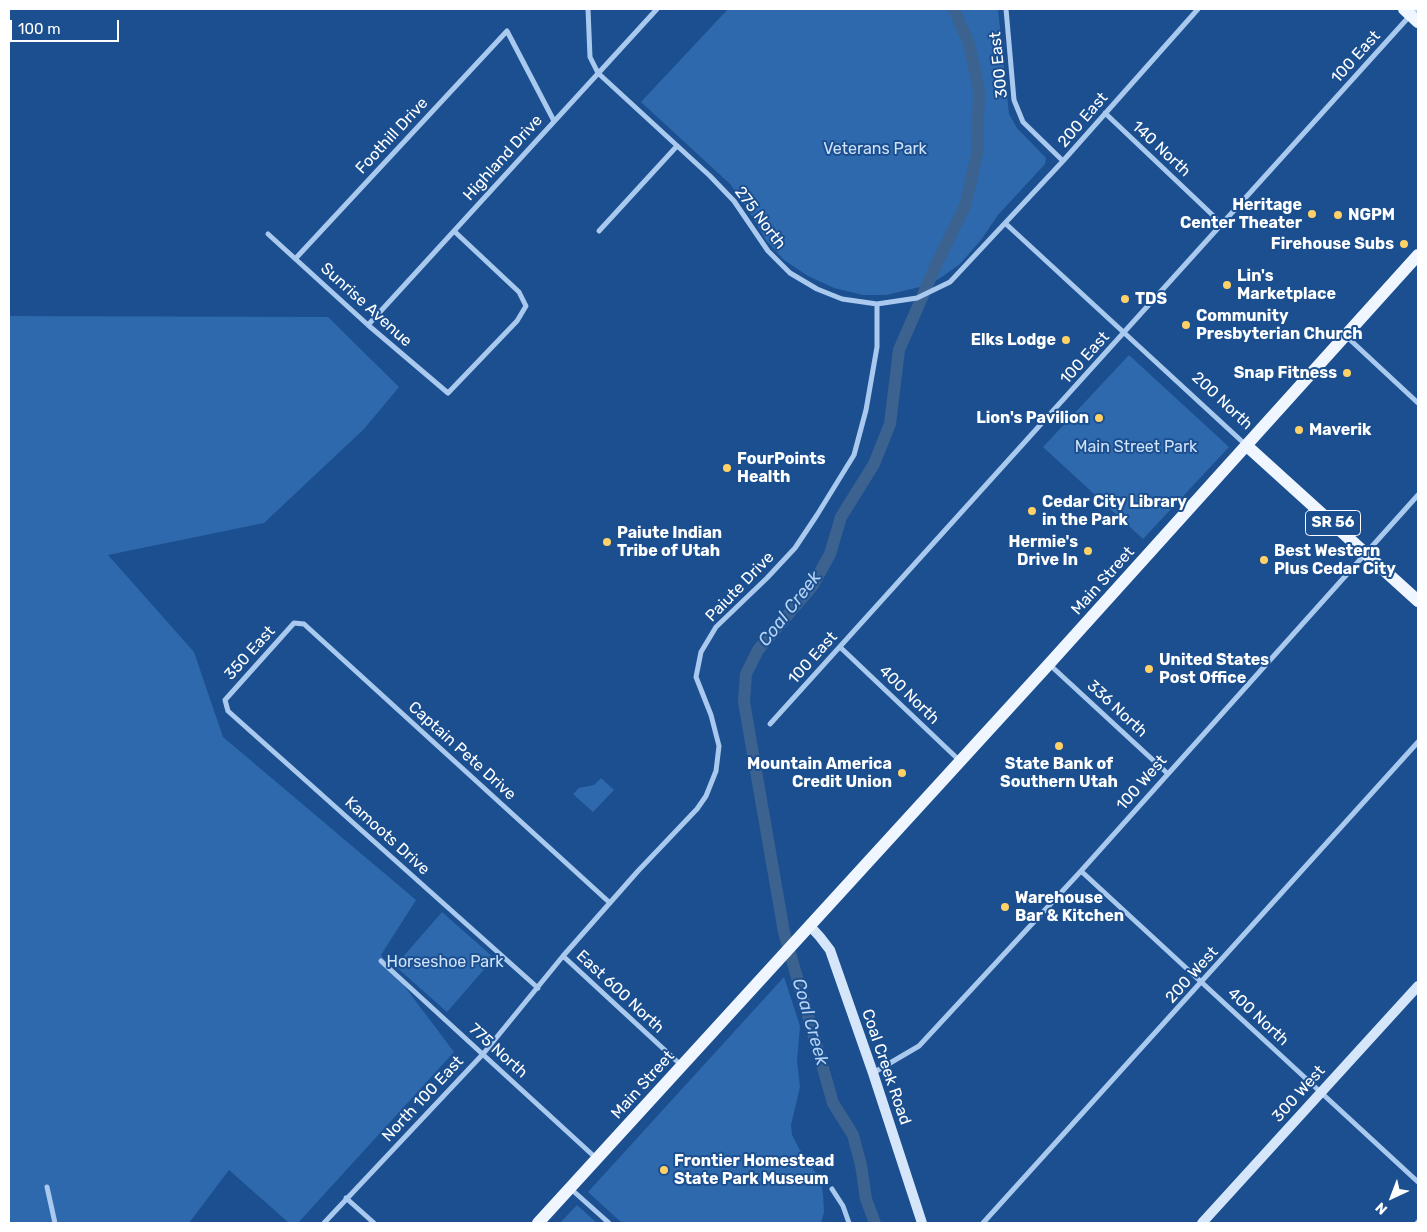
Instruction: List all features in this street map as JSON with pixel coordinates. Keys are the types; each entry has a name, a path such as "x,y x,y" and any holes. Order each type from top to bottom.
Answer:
{"main road":[{"name":"Main Street","path":"538,1223 1050,664 1418,255"},
{"name":"200 North","path":"1247,446 1418,601"}],"street":[{"path":"588,9 590,57 598,73"},
{"name":"Highland Drive","path":"368,325 657,9"},
{"name":"300 East","path":"1006,9 1014,100 1023,122 1063,161"},
{"name":"200 East","path":"950,282 1063,161 1198,9"},
{"name":"100 East","path":"770,724 1412,14"},
{"name":"Foothill Drive","path":"296,258 507,31 554,121"},
{"name":"275 North","path":"598,73 734,200 768,251 790,273 817,289 842,299 876,304 917,298 950,282"},
{"name":"140 North","path":"1105,113 1222,224"},
{"path":"599,231 677,146"},
{"name":"200 North","path":"1005,223 1247,446"},
{"name":"Sunrise Avenue","path":"268,234 368,325 448,393 517,321 526,306 519,292 454,231"},
{"name":"Paiute Drive","path":"538,988 563,956 697,809 706,796 716,771 719,746 711,715 696,677 701,652 716,627 795,548 854,455 866,410 877,347 876,304"},
{"path":"1346,336 1418,403"},
{"name":"100 West","path":"873,1073 919,1046 1081,871 1418,495"},
{"name":"Captain Pete Drive","path":"294,623 304,624 610,903"},
{"name":"350 East","path":"225,700 294,623"},
{"name":"400 North","path":"840,647 961,761"},
{"name":"336 North","path":"1050,664 1167,773"},
{"name":"Kamoots Drive","path":"225,700 228,711 538,988"},
{"name":"200 West","path":"983,1223 1418,742"},
{"name":"400 North","path":"1081,871 1418,1182"},
{"name":"Coal Creek Road","path":"810,926 830,950 922,1223"},
{"name":"East 600 North","path":"563,956 682,1066"},
{"name":"775 North","path":"381,962 597,1159"},
{"name":"300 West","path":"1202,1223 1418,986"},
{"name":"North 100 East","path":"324,1223 483,1054 538,988"},
{"path":"47,1187 55,1223"},
{"path":"571,1189 609,1223"},
{"path":"832,1190 843,1206 849,1223"},
{"path":"346,1198 374,1223"}],"green space":[{"name":"Veterans Park","path":"728,9 998,9 1009,114 1017,128 1046,158 1045,164 998,215 981,240 960,264 939,279 920,287 886,295 863,295 834,288 808,276 784,260 766,240 730,184 641,102"},
{"path":"9,316 328,317 399,387 364,429 264,523 108,555 194,652 223,737 416,900 381,955 454,1052 298,1223 289,1223 229,1170 189,1223 9,1223"},
{"name":"Main Street Park","path":"1129,355 1229,447 1143,539 1043,447"},
{"path":"601,778 614,790 593,812 573,794 579,788 594,785"},
{"name":"Horseshoe Park","path":"442,912 494,958 447,1012 395,966"},
{"path":"784,977 800,1026 797,1061 800,1087 791,1125 792,1135 804,1158 820,1178 824,1212 821,1223 622,1223 588,1192"},
{"path":"577,1205 597,1223 560,1223"}],"waterway":[{"name":"Coal Creek","path":"875,1223 866,1199 861,1165 853,1135 833,1103 784,932 744,702 746,674 758,650 813,585 830,554 841,517 874,464 890,424 899,350 937,263 965,206 977,154 979,90 969,44 954,9"}],"place":[{"name":"Heritage Center Theater","path":"1312,214"},
{"name":"NGPM","path":"1338,215"},
{"name":"Firehouse Subs","path":"1404,244"},
{"name":"Lin's Marketplace","path":"1227,285"},
{"name":"TDS","path":"1125,299"},
{"name":"Community Presbyterian Church","path":"1186,325"},
{"name":"Elks Lodge","path":"1066,340"},
{"name":"Snap Fitness","path":"1347,373"},
{"name":"Lion's Pavilion","path":"1099,418"},
{"name":"Maverik","path":"1299,430"},
{"name":"FourPoints Health","path":"727,468"},
{"name":"Cedar City Library in the Park","path":"1032,511"},
{"name":"Paiute Indian Tribe of Utah","path":"607,542"},
{"name":"Hermie's Drive In","path":"1088,551"},
{"name":"Best Western Plus Cedar City","path":"1264,560"},
{"name":"United States Post Office","path":"1149,669"},
{"name":"State Bank of Southern Utah","path":"1059,746"},
{"name":"Mountain America Credit Union","path":"902,773"},
{"name":"Warehouse Bar & Kitchen","path":"1005,907"},
{"name":"Frontier Homestead State Park Museum","path":"664,1170"}]}
